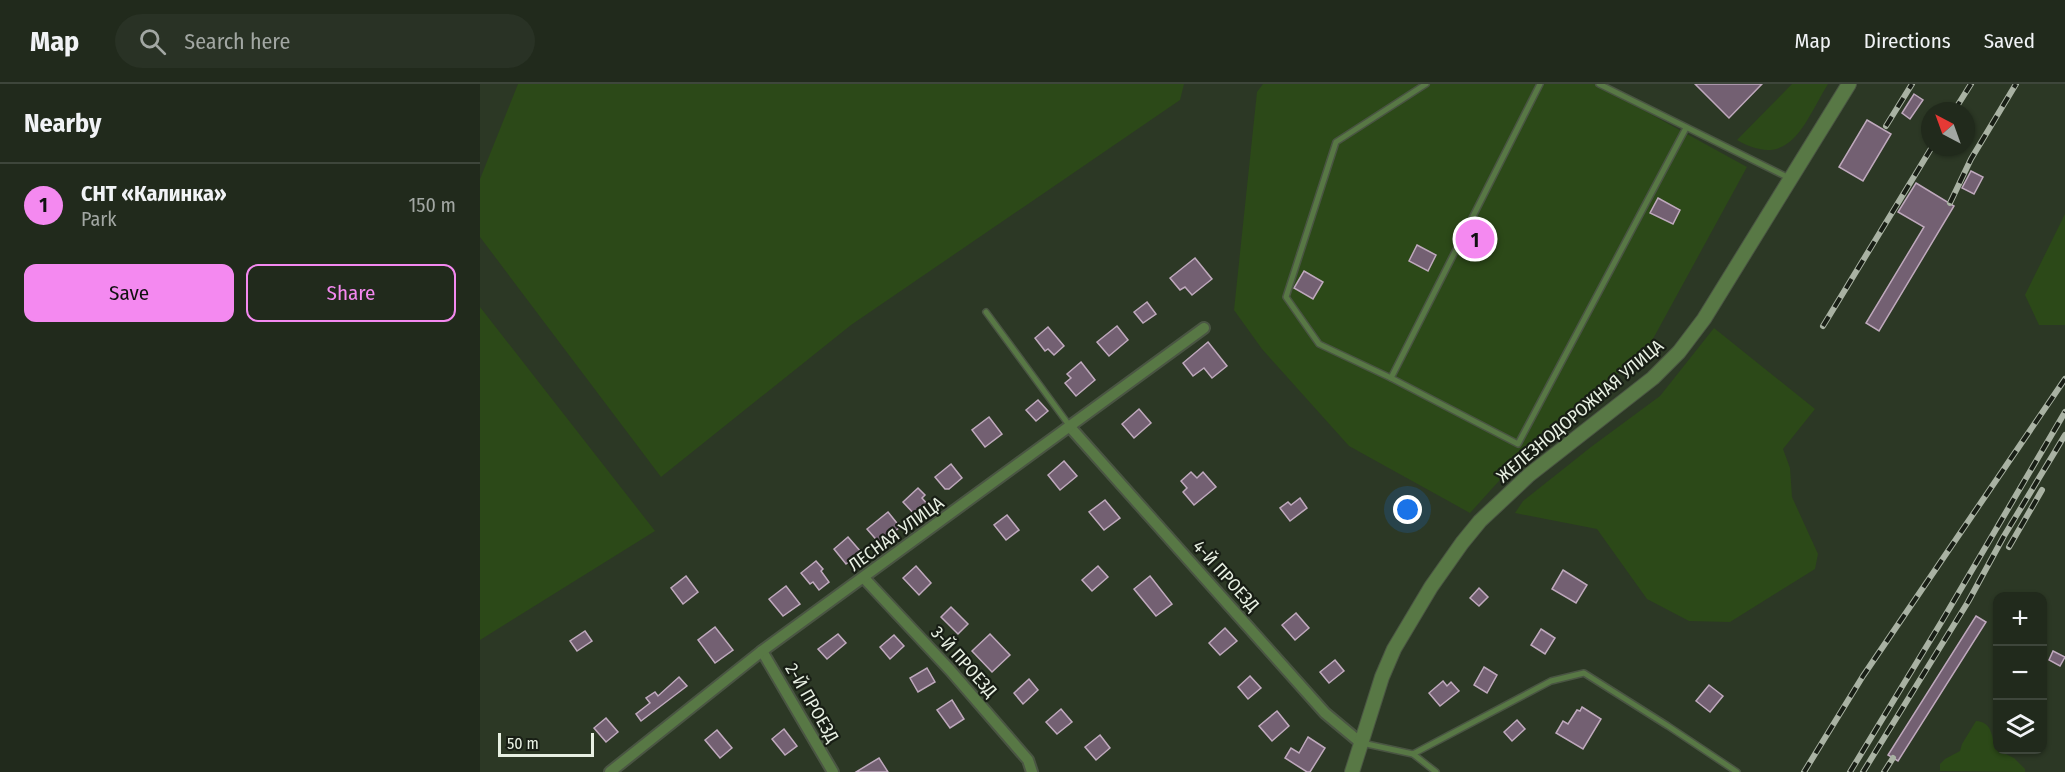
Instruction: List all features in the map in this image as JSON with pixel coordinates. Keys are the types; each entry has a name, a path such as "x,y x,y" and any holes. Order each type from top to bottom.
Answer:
{"street":[{"name":"ЖЕЛЕЗНОДОРОЖНАЯ УЛИЦА","path":"1352,772 1382,677 1394,649 1431,587 1462,543 1480,521 1529,475 1653,378 1679,352 1704,318 1849,84"},
{"name":"ЛЕСНАЯ УЛИЦА","path":"610,772 762,651 1204,328"},
{"name":"4-Й ПРОЕЗД","path":"1070,427 1325,713 1361,743"},
{"name":"3-Й ПРОЕЗД","path":"864,578 950,670 1028,760 1032,772"},
{"name":"2-Й ПРОЕЗД","path":"762,651 833,772"}],"lane":[{"path":"1426,84 1336,142 1286,297 1319,344 1391,378 1518,444 1686,128"},
{"path":"1391,378 1540,84"},
{"path":"1599,84 1791,178"},
{"path":"986,312 1070,427"},
{"path":"1413,754 1551,681 1584,673 1737,772"},
{"path":"1361,743 1413,754 1436,772"}],"green space":[{"path":"518,84 1184,84 1180,100 851,325 661,477 480,237 480,179"},
{"path":"1263,84 1596,84 1747,167 1648,348 1518,460 1470,513 1349,446 1262,349 1234,310 1257,92"},
{"path":"1792,84 1828,84 1794,138 1783,146 1771,150 1755,148 1737,140"},
{"path":"2065,214 2065,325 2039,325 2025,295"},
{"path":"480,307 655,531 480,640"},
{"path":"1714,328 1815,409 1783,449 1790,468 1792,497 1818,554 1815,569 1730,622 1689,621 1647,599 1597,529 1515,513 1523,501 1660,396"},
{"path":"1976,721 1981,722 1988,727 1992,735 1993,754 2006,754 2014,758 2025,769 2025,772 1940,771 1940,764 1960,751"}],"building":[{"path":"1695,84 1762,84 1729,118"},
{"path":"1914,94 1923,100 1910,119 1902,113"},
{"path":"1867,120 1891,134 1863,181 1839,167"},
{"path":"1971,171 1983,177 1974,194 1962,188"},
{"path":"1916,183 1954,206 1879,331 1866,323 1924,227 1898,212"},
{"path":"1658,198 1680,210 1673,224 1650,213"},
{"path":"1417,245 1436,255 1428,271 1409,261"},
{"path":"1195,258 1212,279 1192,295 1185,287 1180,290 1170,278"},
{"path":"1304,271 1323,282 1313,299 1294,288"},
{"path":"1147,302 1156,314 1143,323 1134,312"},
{"path":"1117,326 1128,340 1109,356 1097,342"},
{"path":"1048,327 1064,346 1054,355 1048,349 1045,351 1035,338"},
{"path":"1208,342 1227,366 1212,378 1204,368 1193,376 1183,363"},
{"path":"1081,362 1095,380 1076,396 1065,383 1071,378 1067,374"},
{"path":"1038,400 1048,411 1036,421 1026,410"},
{"path":"1139,409 1151,423 1134,438 1122,424"},
{"path":"989,417 1002,434 985,447 972,430"},
{"path":"1064,461 1077,476 1060,490 1048,475"},
{"path":"951,464 962,478 949,489 945,489 935,477"},
{"path":"1191,472 1197,478 1203,472 1216,487 1194,505 1183,492 1187,488 1181,481"},
{"path":"918,488 925,495 922,498 928,505 916,516 903,502"},
{"path":"1300,498 1307,508 1290,521 1280,508 1288,502 1291,505"},
{"path":"1105,500 1120,518 1104,530 1089,512"},
{"path":"888,512 900,527 880,544 867,529"},
{"path":"1007,515 1019,530 1006,540 994,525"},
{"path":"848,537 861,552 846,564 834,549"},
{"path":"816,561 829,582 819,590 813,582 810,584 801,573"},
{"path":"916,566 931,583 919,595 903,578"},
{"path":"1098,566 1108,577 1092,591 1082,580"},
{"path":"1563,570 1587,585 1576,603 1552,589"},
{"path":"686,576 698,592 683,604 671,588"},
{"path":"1150,576 1172,604 1156,616 1134,589"},
{"path":"786,586 800,604 783,616 769,599"},
{"path":"1479,588 1488,597 1479,606 1470,598"},
{"path":"951,607 968,624 958,634 941,617"},
{"path":"1296,613 1309,628 1295,640 1282,625"},
{"path":"1976,616 1986,622 1898,761 1888,755"},
{"path":"715,627 733,650 715,663 698,640"},
{"path":"1225,628 1237,641 1220,655 1209,643"},
{"path":"1541,629 1555,638 1545,654 1531,645"},
{"path":"585,631 592,641 577,651 570,641"},
{"path":"838,634 846,643 827,659 818,649"},
{"path":"990,634 1010,655 992,672 972,651"},
{"path":"894,635 904,646 890,659 880,647"},
{"path":"2053,651 2065,657 2060,666 2049,660"},
{"path":"1335,660 1344,671 1329,683 1320,672"},
{"path":"1484,667 1497,675 1487,693 1474,685"},
{"path":"927,668 935,682 918,692 910,678"},
{"path":"1250,676 1261,688 1248,699 1238,687"},
{"path":"679,677 687,686 641,721 636,714 650,703 646,698 655,692 658,696"},
{"path":"1029,679 1038,690 1023,704 1014,693"},
{"path":"1443,681 1447,686 1451,682 1459,691 1440,706 1429,693"},
{"path":"1709,685 1723,696 1710,712 1696,701"},
{"path":"952,700 964,719 950,728 937,710"},
{"path":"1582,707 1601,719 1583,749 1556,733 1563,721 1568,724 1577,710 1580,711"},
{"path":"1061,709 1072,722 1057,734 1046,722"},
{"path":"1277,711 1289,726 1272,741 1259,726"},
{"path":"606,718 618,732 606,742 594,728"},
{"path":"1517,720 1525,729 1512,741 1504,732"},
{"path":"784,729 797,746 785,755 772,739"},
{"path":"717,730 732,748 720,758 705,740"},
{"path":"1100,735 1110,748 1096,760 1085,747"},
{"path":"1308,737 1325,748 1310,772 1285,758 1291,748 1299,753"},
{"path":"879,758 888,772 856,772"}],"railway":[{"path":"1886,126 1912,84"},
{"path":"1960,102 1971,84"},
{"path":"1950,203 1971,159 2016,84"},
{"path":"1823,326 1927,156"},
{"path":"1804,772 1863,676 2065,379"},
{"path":"1850,772 2065,412"},
{"path":"1863,772 1968,602 2004,536 2065,435"},
{"path":"2009,547 2042,490"},
{"path":"1884,772 1893,758"}],"place":[{"name":"СНТ «Калинка»","path":"1475,239"}]}
